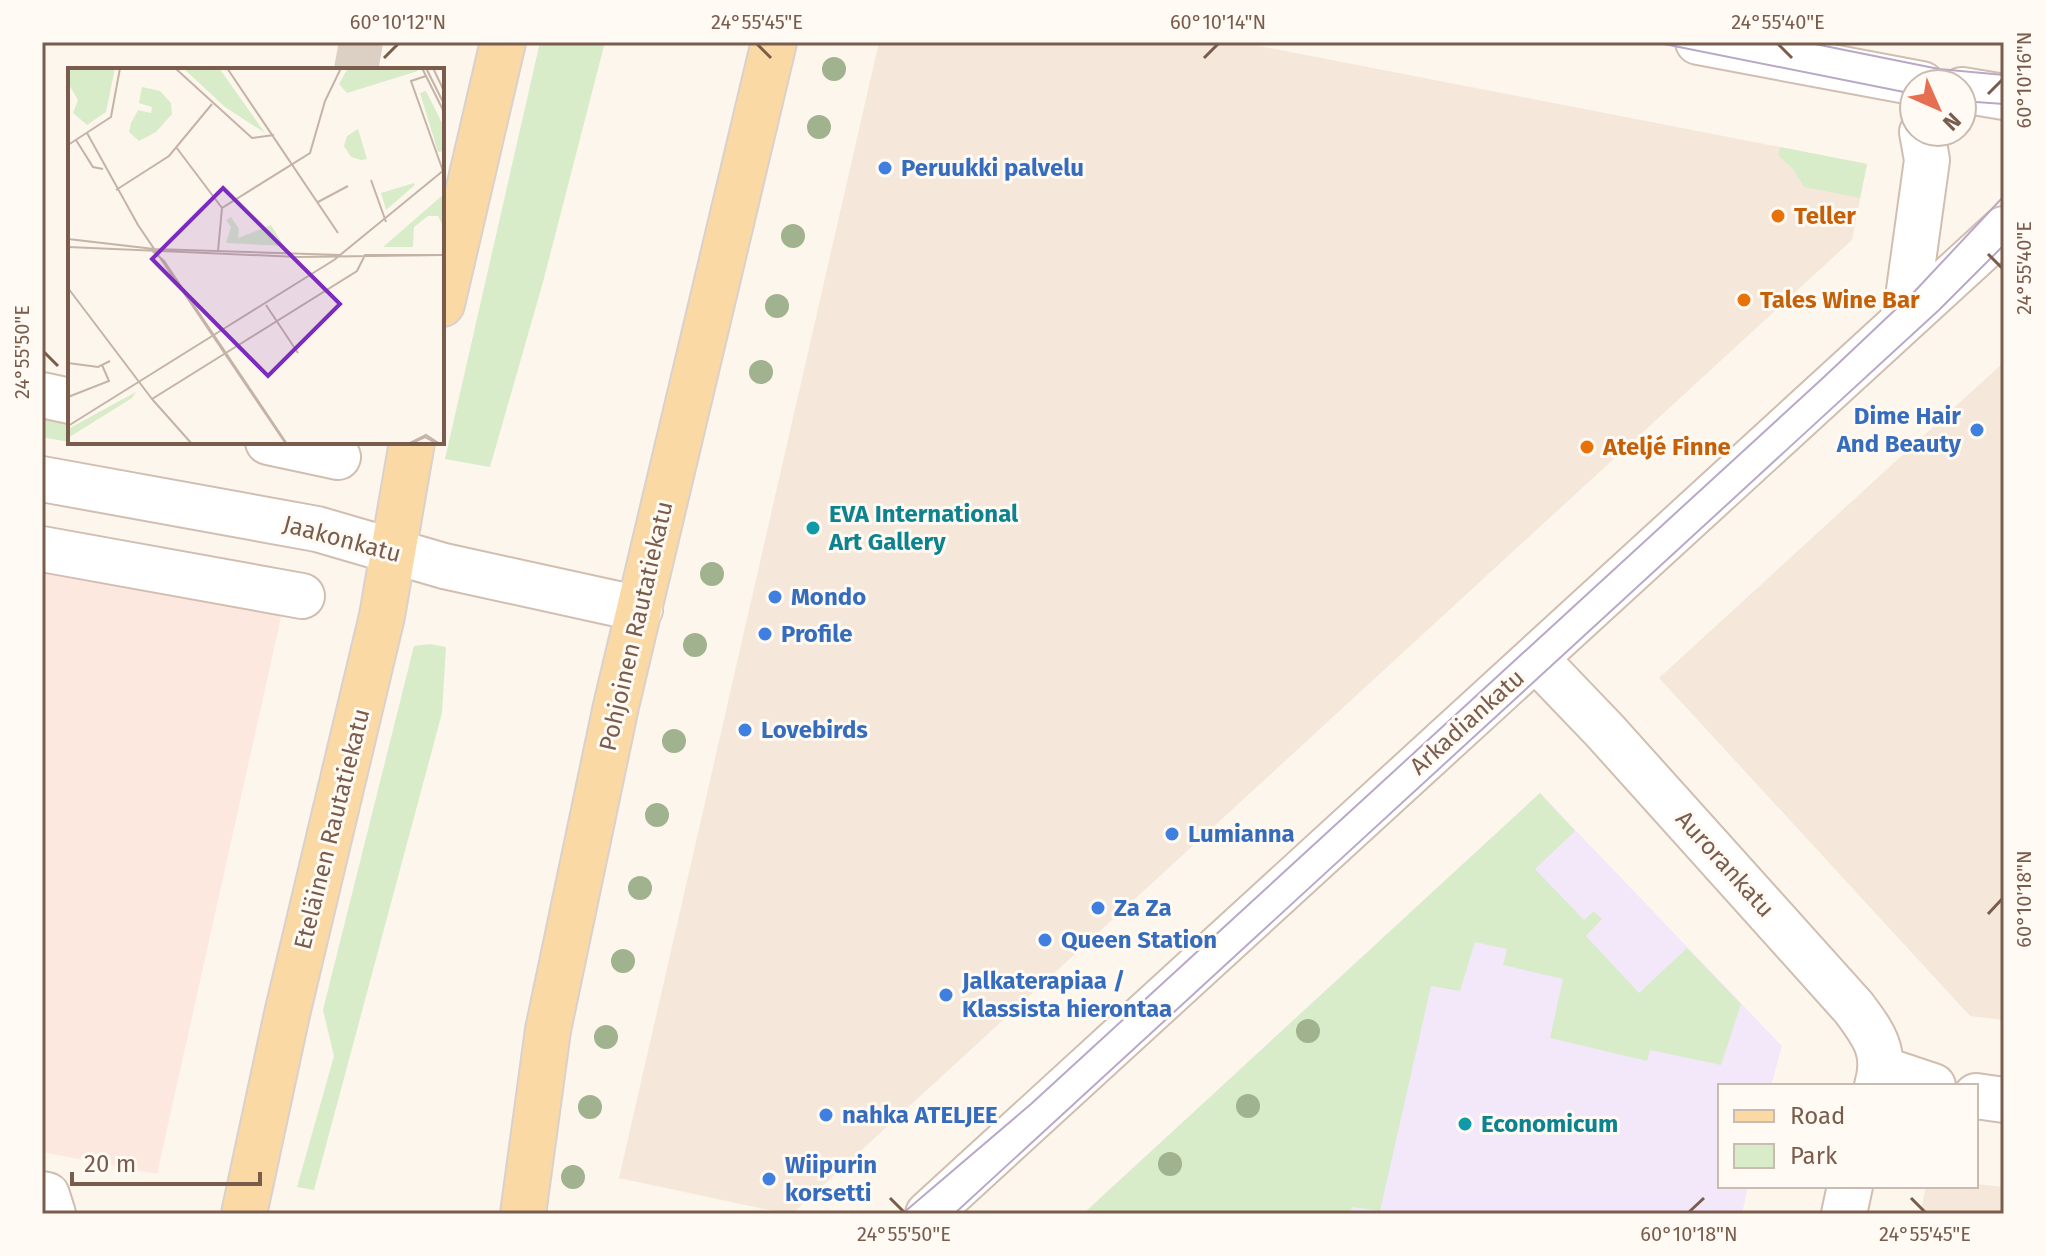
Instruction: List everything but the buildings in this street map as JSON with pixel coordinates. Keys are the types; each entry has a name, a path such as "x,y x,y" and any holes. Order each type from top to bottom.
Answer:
{"main road":[{"path":"444,295 503,42"},
{"name":"Pohjoinen Rautatiekatu","path":"523,1214 548,1030 616,706 774,42"},
{"name":"Eteläinen Rautatiekatu","path":"244,1214 287,1014 379,630 412,444"}],"street":[{"path":"1698,42 1898,80"},
{"path":"1978,93 2004,97"},
{"path":"1905,319 1927,160 1925,148"},
{"name":"Arkadiankatu","path":"928,1214 2004,229"},
{"path":"42,395 68,401"},
{"path":"277,444 338,457"},
{"name":"Jaakonkatu","path":"42,479 317,529 391,553 640,609"},
{"path":"42,549 302,596"},
{"name":"Aurorankatu","path":"1536,659 1605,731 1854,1008 1876,1039 1879,1078"},
{"path":"1879,1078 1920,1084"},
{"path":"1978,1096 2004,1100"},
{"path":"1844,1214 1850,1188"},
{"path":"42,1194 47,1195 53,1214"}],"shaded area":[{"path":"879,42 1239,42 1867,164 1852,240 792,1214 788,1214 619,1178"},
{"path":"2004,362 2004,1020 1970,1016 1659,678"},
{"path":"42,568 282,613 157,1174 42,1152"},
{"path":"1540,793 1782,1046 1772,1084 1718,1084 1718,1188 1748,1188 1742,1214 1083,1214"},
{"path":"1978,1184 2004,1187 2004,1214 1920,1214 1926,1188 1978,1188"}],"green space":[{"path":"540,42 605,42 543,282 490,467 445,459"},
{"path":"1780,147 1867,164 1860,198 1804,187 1793,169 1778,155"},
{"path":"42,403 68,408 68,442 42,437"},
{"path":"430,644 446,647 442,713 314,1190 297,1187 334,1056 323,1010 414,646"},
{"path":"1540,793 1575,831 1535,869 1584,920 1594,911 1602,919 1586,936 1639,993 1687,948 1741,1004 1721,1065 1650,1050 1647,1061 1550,1038 1563,979 1503,965 1507,949 1475,942 1460,991 1431,986 1380,1211 1352,1207 1350,1214 1083,1214"}],"tunnel":[{"path":"356,68 361,42"}],"tram line":[{"path":"1654,42 1898,91"},
{"path":"1805,42 1939,69 2004,75"},
{"path":"1978,102 2004,104"},
{"path":"902,1214 1031,1104 1824,377 1915,291 2004,196"},
{"path":"954,1214 1939,310 2004,245"}],"place":[{"name":"Peruukki palvelu","path":"885,168"},
{"name":"Teller","path":"1778,216"},
{"name":"Tales Wine Bar","path":"1744,300"},
{"name":"Dime Hair And Beauty","path":"1977,430"},
{"name":"Ateljé Finne","path":"1587,447"},
{"name":"EVA International Art Gallery","path":"813,528"},
{"name":"Mondo","path":"775,597"},
{"name":"Profile","path":"765,634"},
{"name":"Lovebirds","path":"745,730"},
{"name":"Lumianna","path":"1172,834"},
{"name":"Za Za","path":"1098,908"},
{"name":"Queen Station","path":"1045,940"},
{"name":"Jalkaterapiaa / Klassista hierontaa","path":"946,995"},
{"name":"nahka ATELJEE","path":"826,1115"},
{"name":"Economicum","path":"1465,1124"},
{"name":"Wiipurin korsetti","path":"769,1179"}]}
